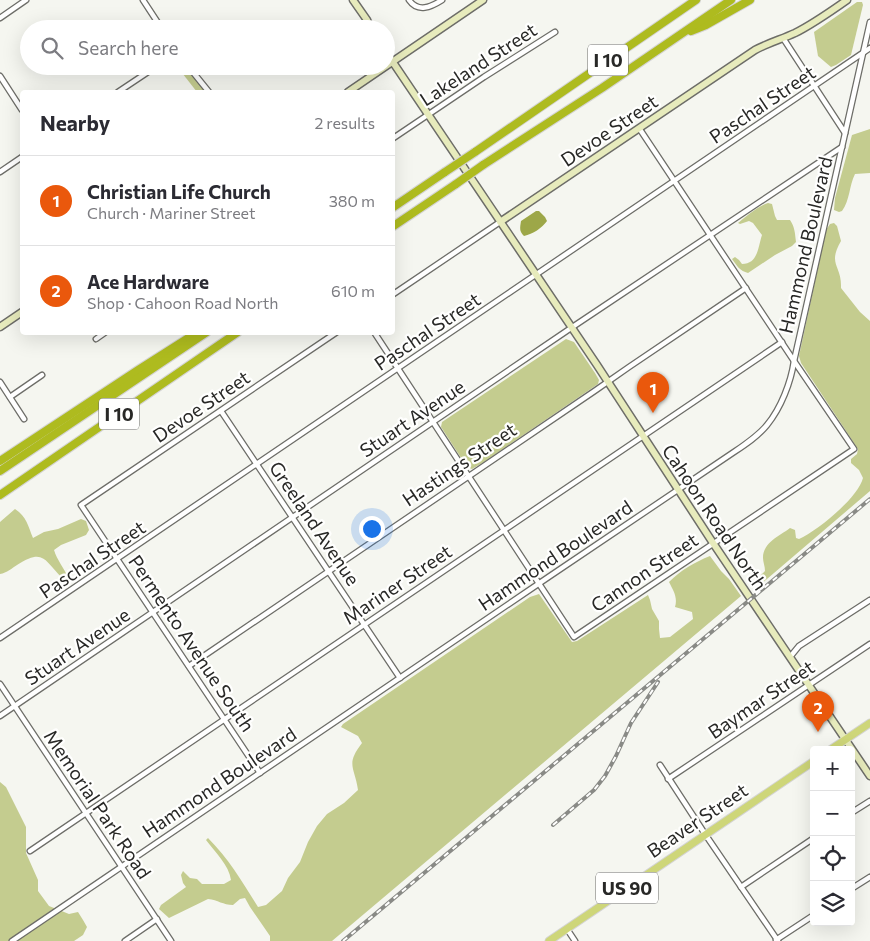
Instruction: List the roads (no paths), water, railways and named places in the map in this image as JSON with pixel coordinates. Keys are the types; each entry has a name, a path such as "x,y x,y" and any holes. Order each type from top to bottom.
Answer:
{"highway":[{"name":"I 10","path":"395,206 694,0"},
{"name":"I 10","path":"395,225 731,0"},
{"path":"675,38 706,25 750,0"},
{"path":"0,461 193,335"},
{"name":"I 10","path":"0,472 203,335"},
{"name":"I 10","path":"0,495 234,335"}],"main road":[{"path":"353,0 367,20"},
{"path":"395,61 483,0"},
{"name":"Devoe Street","path":"500,222 755,50 807,27 847,0"},
{"path":"395,65 500,222"},
{"path":"351,90 374,75"},
{"name":"Cahoon Road North","path":"500,222 844,740 870,776"},
{"path":"0,328 20,313"},
{"path":"836,746 870,723"},
{"name":"Beaver Street","path":"549,941 810,764"}],"street":[{"path":"0,18 26,0"},
{"path":"143,0 156,20"},
{"path":"409,0 414,5 423,8 433,6 442,0"},
{"name":"Hammond Boulevard","path":"12,941 538,583 745,445 766,426 784,394 793,371 870,22"},
{"name":"Lakeland Street","path":"395,137 555,32"},
{"path":"783,38 845,133"},
{"name":"Paschal Street","path":"0,638 870,48"},
{"path":"121,90 144,75"},
{"path":"195,75 207,90"},
{"path":"0,76 20,107"},
{"path":"639,128 794,361"},
{"name":"Stuart Avenue","path":"0,716 571,328 842,147"},
{"path":"0,172 20,158"},
{"name":"Devoe Street","path":"395,292 500,222"},
{"name":"Hastings Street","path":"189,666 746,288"},
{"path":"96,339 102,335"},
{"name":"Devoe Street","path":"82,505 333,335"},
{"path":"376,335 538,583"},
{"name":"Mariner Street","path":"30,851 782,342"},
{"name":"Cannon Street","path":"538,583 574,637 854,449 794,361"},
{"path":"10,397 42,375"},
{"path":"0,382 24,419"},
{"name":"Greeland Avenue","path":"221,411 400,678"},
{"name":"Permento Avenue South","path":"82,505 260,772"},
{"path":"790,656 800,646 870,600"},
{"name":"Baymar Street","path":"668,779 870,644"},
{"name":"Memorial Park Road","path":"0,684 171,941"},
{"path":"660,766 777,941 810,918"},
{"path":"855,810 870,800"},
{"path":"741,887 810,841"},
{"path":"855,886 870,877"},
{"path":"124,941 157,919"},
{"path":"567,929 575,941"}],"railway":[{"path":"343,941 870,499"},
{"path":"553,825 594,790 605,776 631,723 658,682"}],"place":[{"name":"Christian Life Church","path":"653,413"},
{"name":"Ace Hardware","path":"818,732"}]}
